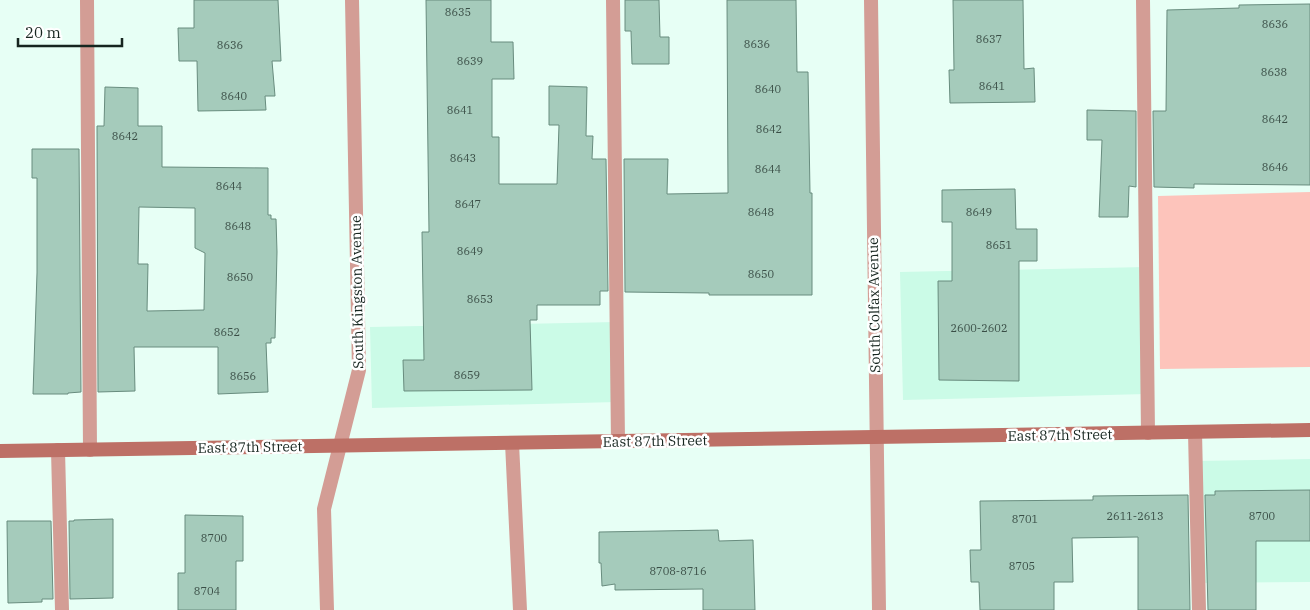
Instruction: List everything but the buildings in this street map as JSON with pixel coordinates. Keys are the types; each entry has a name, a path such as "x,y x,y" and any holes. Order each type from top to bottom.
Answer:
{"main road":[{"name":"East 87th Street","path":"0,451 1310,430"}],"street":[{"path":"87,0 90,450"},
{"name":"South Kingston Avenue","path":"326,610 324,509 359,370 352,0"},
{"path":"613,0 618,442"},
{"name":"South Colfax Avenue","path":"871,0 879,610"},
{"path":"1143,0 1148,434"},
{"path":"1195,432 1199,610"},
{"path":"512,443 520,610"},
{"path":"58,450 62,610"}],"shaded area":[{"path":"1310,192 1310,367 1160,369 1158,196"},
{"path":"1146,267 1147,394 903,400 900,272"},
{"path":"616,322 617,402 372,408 370,327"},
{"path":"1310,459 1310,582 1198,583 1196,461"}]}
